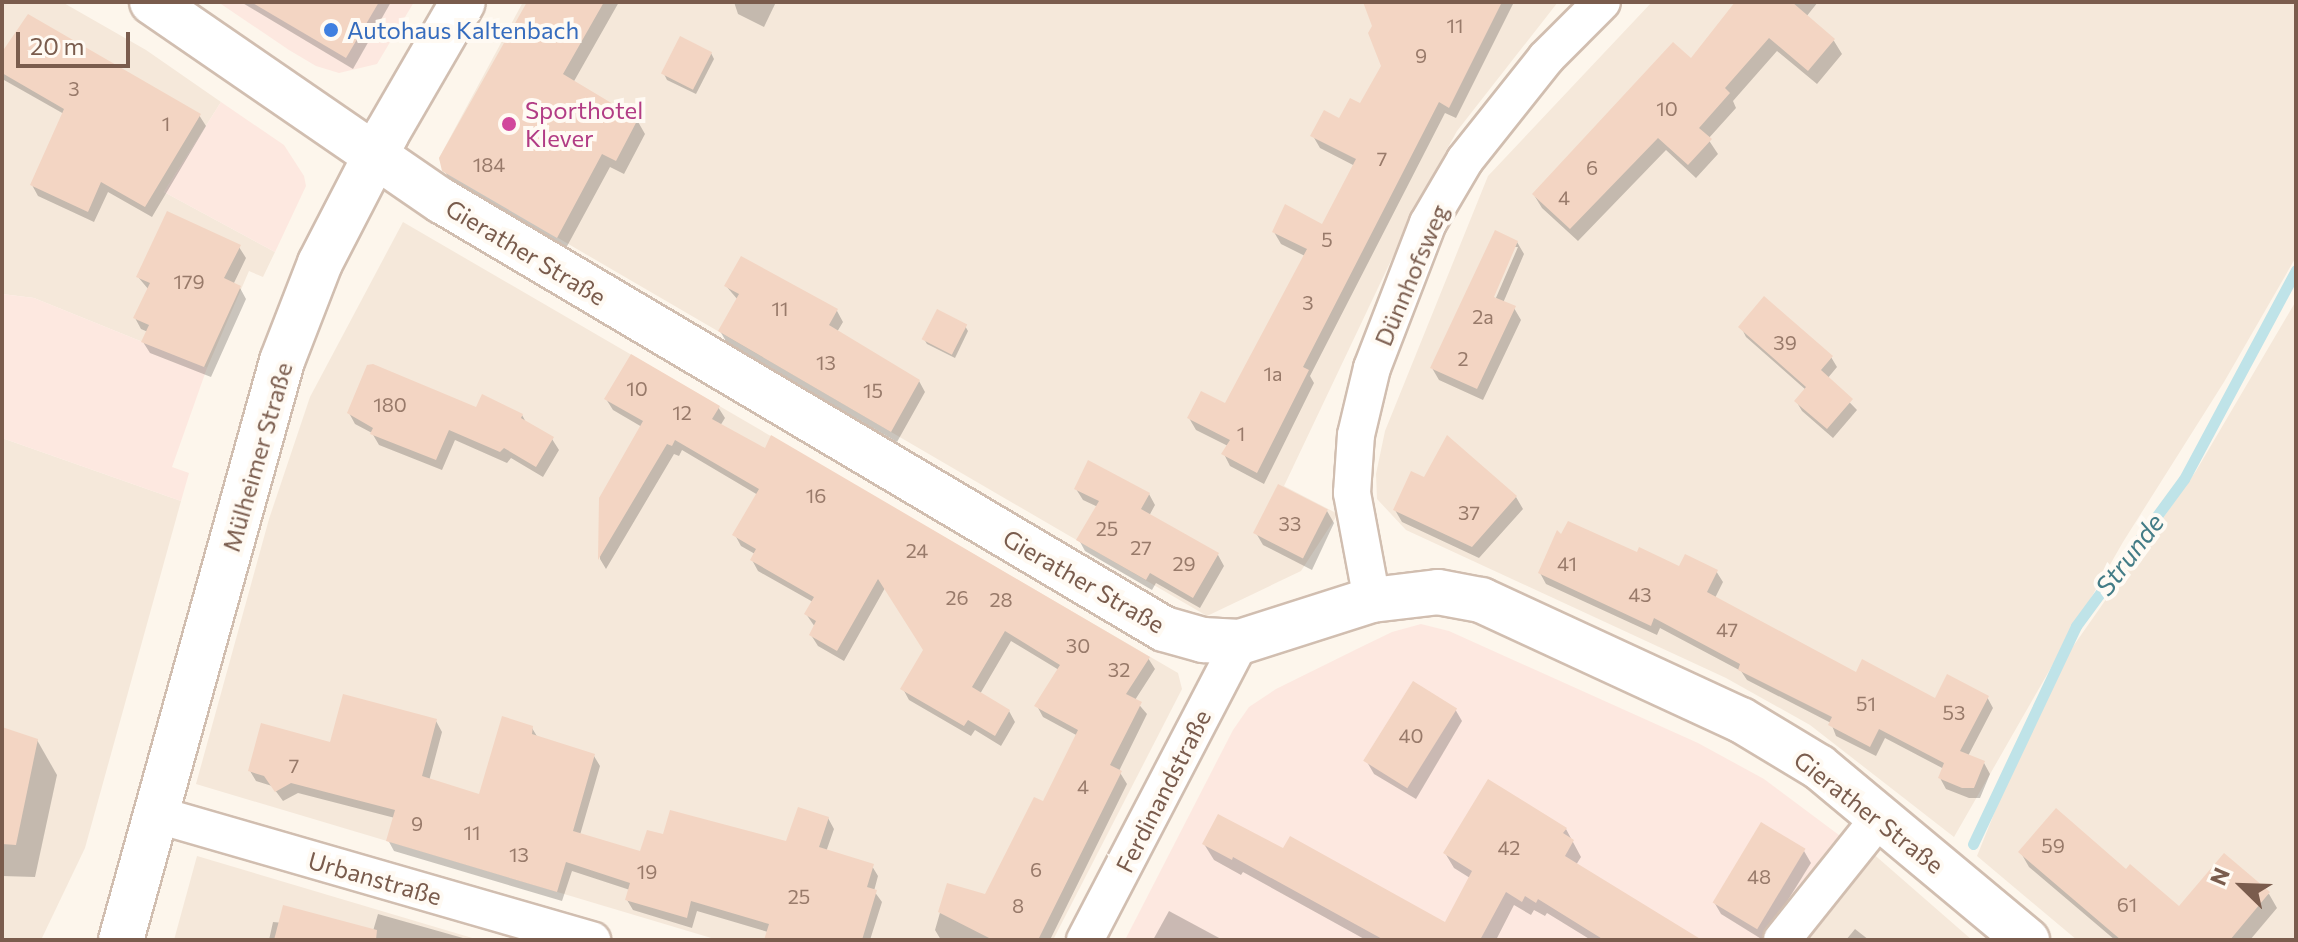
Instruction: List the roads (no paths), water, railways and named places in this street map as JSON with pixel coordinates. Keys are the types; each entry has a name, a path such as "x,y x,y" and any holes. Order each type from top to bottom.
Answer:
{"street":[{"name":"Gierather Straße","path":"152,2 374,156 620,310 1164,629 1203,640 1240,642 1372,600 1438,592 1481,600 1741,720 1819,767 2027,940"},
{"name":"Mülheimer Straße","path":"121,940 282,361 320,263 374,156 463,2"},
{"name":"Dünnhofsweg","path":"1372,600 1352,493 1356,435 1372,368 1422,238 1465,160 1546,58 1602,2"},
{"name":"Ferdinandstraße","path":"1085,940 1240,642"},
{"name":"Urbanstraße","path":"158,815 592,940"},
{"path":"1782,940 1881,816"}],"waterway":[{"name":"Strunde","path":"1973,844 2076,626 2184,479 2296,270"}],"place":[{"name":"Autohaus Kaltenbach","path":"331,30"},
{"name":"Sporthotel Klever","path":"509,124"}]}
